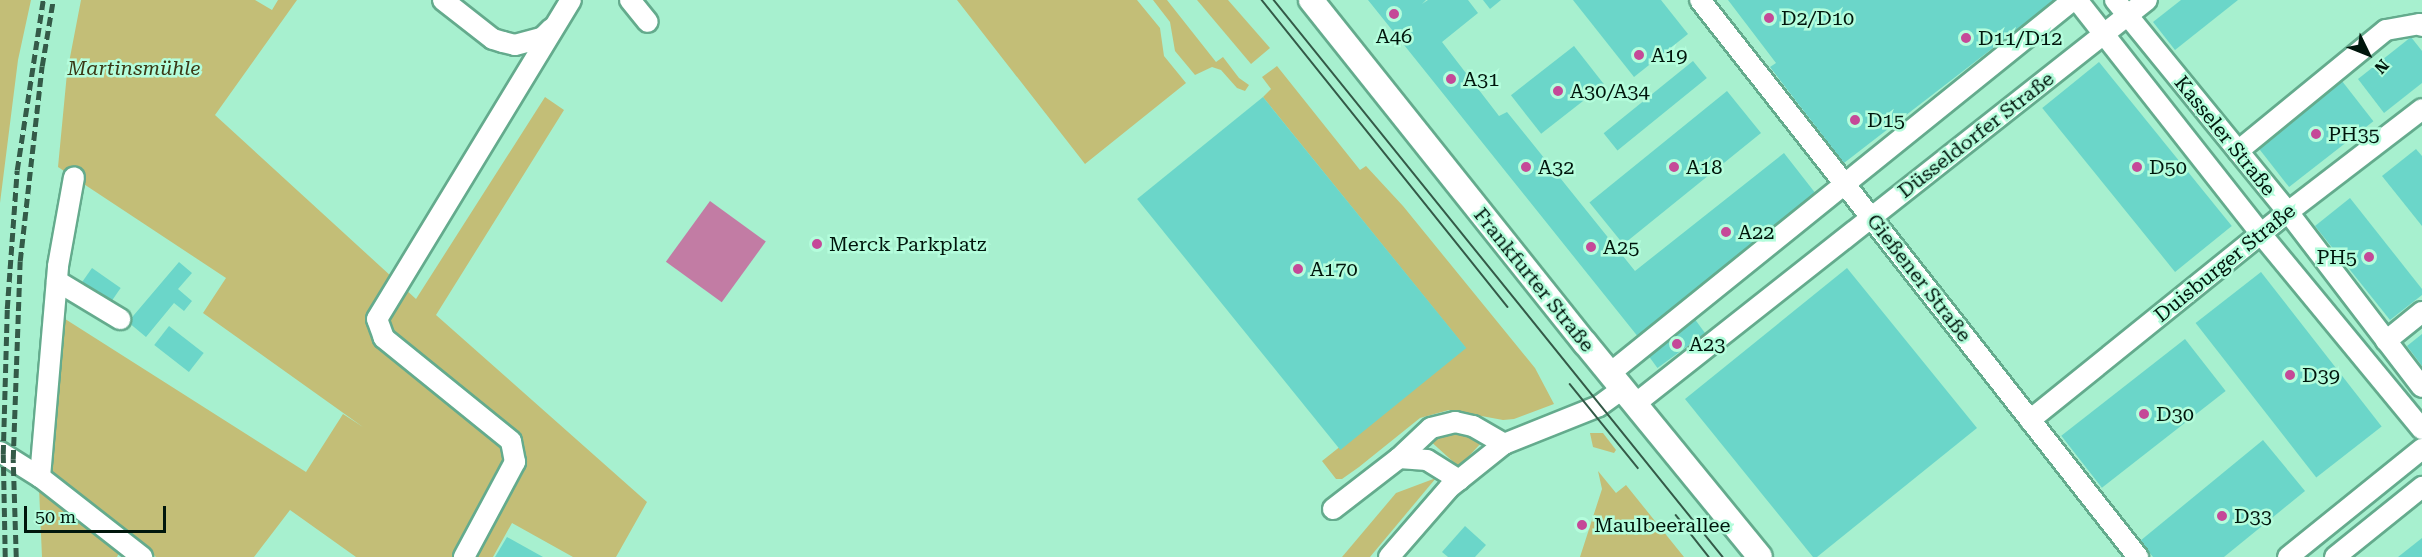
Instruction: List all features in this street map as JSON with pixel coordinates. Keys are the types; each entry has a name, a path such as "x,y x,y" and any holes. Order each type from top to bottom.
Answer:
{"main road":[{"name":"Frankfurter Straße","path":"1311,0 1622,389 1760,557"}],"street":[{"path":"443,0 493,39 515,45 542,38 558,21"},
{"path":"464,557 515,462 511,441 384,338 377,319 572,0"},
{"path":"630,0 648,22"},
{"name":"Gießener Straße","path":"1700,0 2138,557"},
{"path":"1389,557 1449,488 1504,444 1599,406 1622,389 1845,184 2075,0 2261,234 2422,429"},
{"name":"Kasseler Straße","path":"2115,0 2288,212 2422,387"},
{"name":"Düsseldorfer Straße","path":"1622,389 1871,218 2147,0"},
{"path":"2238,152 2386,30 2420,24 2422,26"},
{"name":"Duisburger Straße","path":"2030,420 2288,212 2422,110"},
{"path":"40,477 57,281 74,177"},
{"path":"57,281 120,319"},
{"path":"2386,341 2422,312"},
{"path":"1333,509 1399,458 1431,428 1455,422 1473,426 1504,444"},
{"path":"2288,557 2422,449"},
{"path":"0,452 40,477 142,557"},
{"path":"1399,458 1427,460 1459,480"},
{"path":"2335,557 2422,488"}],"green space":[{"path":"0,0 31,0 18,60 0,203"},
{"name":"Martinsmühle","path":"81,0 255,0 272,10 278,0 297,0 215,115 416,299 545,97 564,110 436,315 647,502 616,557 573,557 512,523 493,557 356,557 290,510 254,557 156,557 54,479 48,466 62,317 306,472 343,414 363,427 203,313 226,278 58,167 67,73"},
{"path":"957,0 1137,0 1160,28 1164,56 1186,83 1085,164"},
{"path":"1153,0 1167,0 1216,62 1223,57 1239,78 1249,85 1245,91 1237,88 1221,70 1212,67 1195,75 1175,51 1170,22"},
{"path":"1197,0 1228,0 1270,48 1251,64"},
{"path":"1277,66 1360,170 1366,166 1403,206 1535,368 1554,404 1514,419 1503,420 1449,410 1420,418 1359,467 1342,479 1336,479 1322,461 1465,347 1263,97 1271,89 1262,77"},
{"path":"1467,430 1482,442 1459,467 1428,439 1439,431"},
{"path":"1590,433 1603,433 1616,450 1614,453 1593,447"},
{"path":"1598,471 1616,493 1626,485 1684,557 1580,557 1602,489"},
{"path":"1436,478 1370,557 1342,557 1396,493"},
{"path":"39,488 119,553 117,557 42,557"}],"shaded area":[{"path":"710,201 766,242 722,302 666,262"}],"building":[{"path":"1368,0 1426,0 1422,4 1428,0 1468,0 1478,13 1442,42 1499,116 1507,112 1635,271 1784,153 1816,194 1639,338"},
{"path":"1483,0 1501,0 1490,9"},
{"name":"A19","path":"1573,0 1661,0 1688,34 1634,77"},
{"name":"D15","path":"1728,0 2055,0 1844,163 1770,67 1776,63"},
{"path":"2181,0 2238,0 2175,50 2153,22"},
{"path":"2411,37 2422,51 2422,83 2384,113 2358,79"},
{"name":"A30/A34","path":"1574,46 1604,85 1541,134 1511,95"},
{"path":"1693,61 1707,78 1617,150 1604,133"},
{"name":"D50","path":"2099,62 2232,226 2175,272 2042,108"},
{"name":"PH35","path":"2342,81 2373,121 2289,187 2258,147"},
{"name":"A18","path":"1727,91 1761,133 1623,244 1589,202"},
{"name":"A170","path":"1263,97 1466,348 1340,450 1137,199"},
{"path":"2416,149 2422,156 2422,226 2382,176"},
{"name":"PH5","path":"2350,198 2422,289 2422,295 2390,320 2315,226"},
{"path":"179,262 192,273 178,289 192,301 184,311 174,303 146,337 128,322"},
{"path":"92,268 121,288 110,304 81,284"},
{"path":"1847,268 1977,428 1817,557 1813,557 1685,399"},
{"name":"D39","path":"2261,272 2382,426 2316,478 2196,323"},
{"name":"A23","path":"1694,318 1705,333 1657,368 1646,353"},
{"path":"169,326 204,353 189,372 154,345"},
{"path":"2422,334 2422,366 2407,346"},
{"name":"D30","path":"2185,339 2226,391 2102,488 2061,436"},
{"name":"D33","path":"2263,440 2305,491 2224,557 2153,557 2140,541"},
{"path":"1465,526 1486,545 1475,557 1448,557 1442,552"},
{"path":"507,537 543,557 495,557"},
{"path":"2422,538 2422,557 2398,557"}],"tram line":[{"path":"1262,0 1508,307"},
{"path":"1274,0 1723,557"},
{"path":"1570,384 1638,468"},
{"path":"1676,515 1709,557"}],"railway":[{"path":"5,557 3,454 7,309 17,170 43,0"},
{"path":"16,557 13,459 20,261 42,66 53,0"}],"place":[{"name":"A46","path":"1394,14"},
{"name":"D2/D10","path":"1769,18"},
{"name":"D11/D12","path":"1966,38"},
{"name":"A19","path":"1639,55"},
{"name":"A31","path":"1451,79"},
{"name":"A30/A34","path":"1558,91"},
{"name":"D15","path":"1855,120"},
{"name":"PH35","path":"2316,134"},
{"name":"A32","path":"1526,167"},
{"name":"A18","path":"1674,167"},
{"name":"D50","path":"2137,167"},
{"name":"A22","path":"1726,232"},
{"name":"Merck Parkplatz","path":"817,244"},
{"name":"A25","path":"1591,247"},
{"name":"PH5","path":"2369,257"},
{"name":"A170","path":"1298,269"},
{"name":"A23","path":"1677,344"},
{"name":"D39","path":"2290,375"},
{"name":"D30","path":"2144,414"},
{"name":"D33","path":"2222,516"},
{"name":"Maulbeerallee","path":"1582,525"}]}
